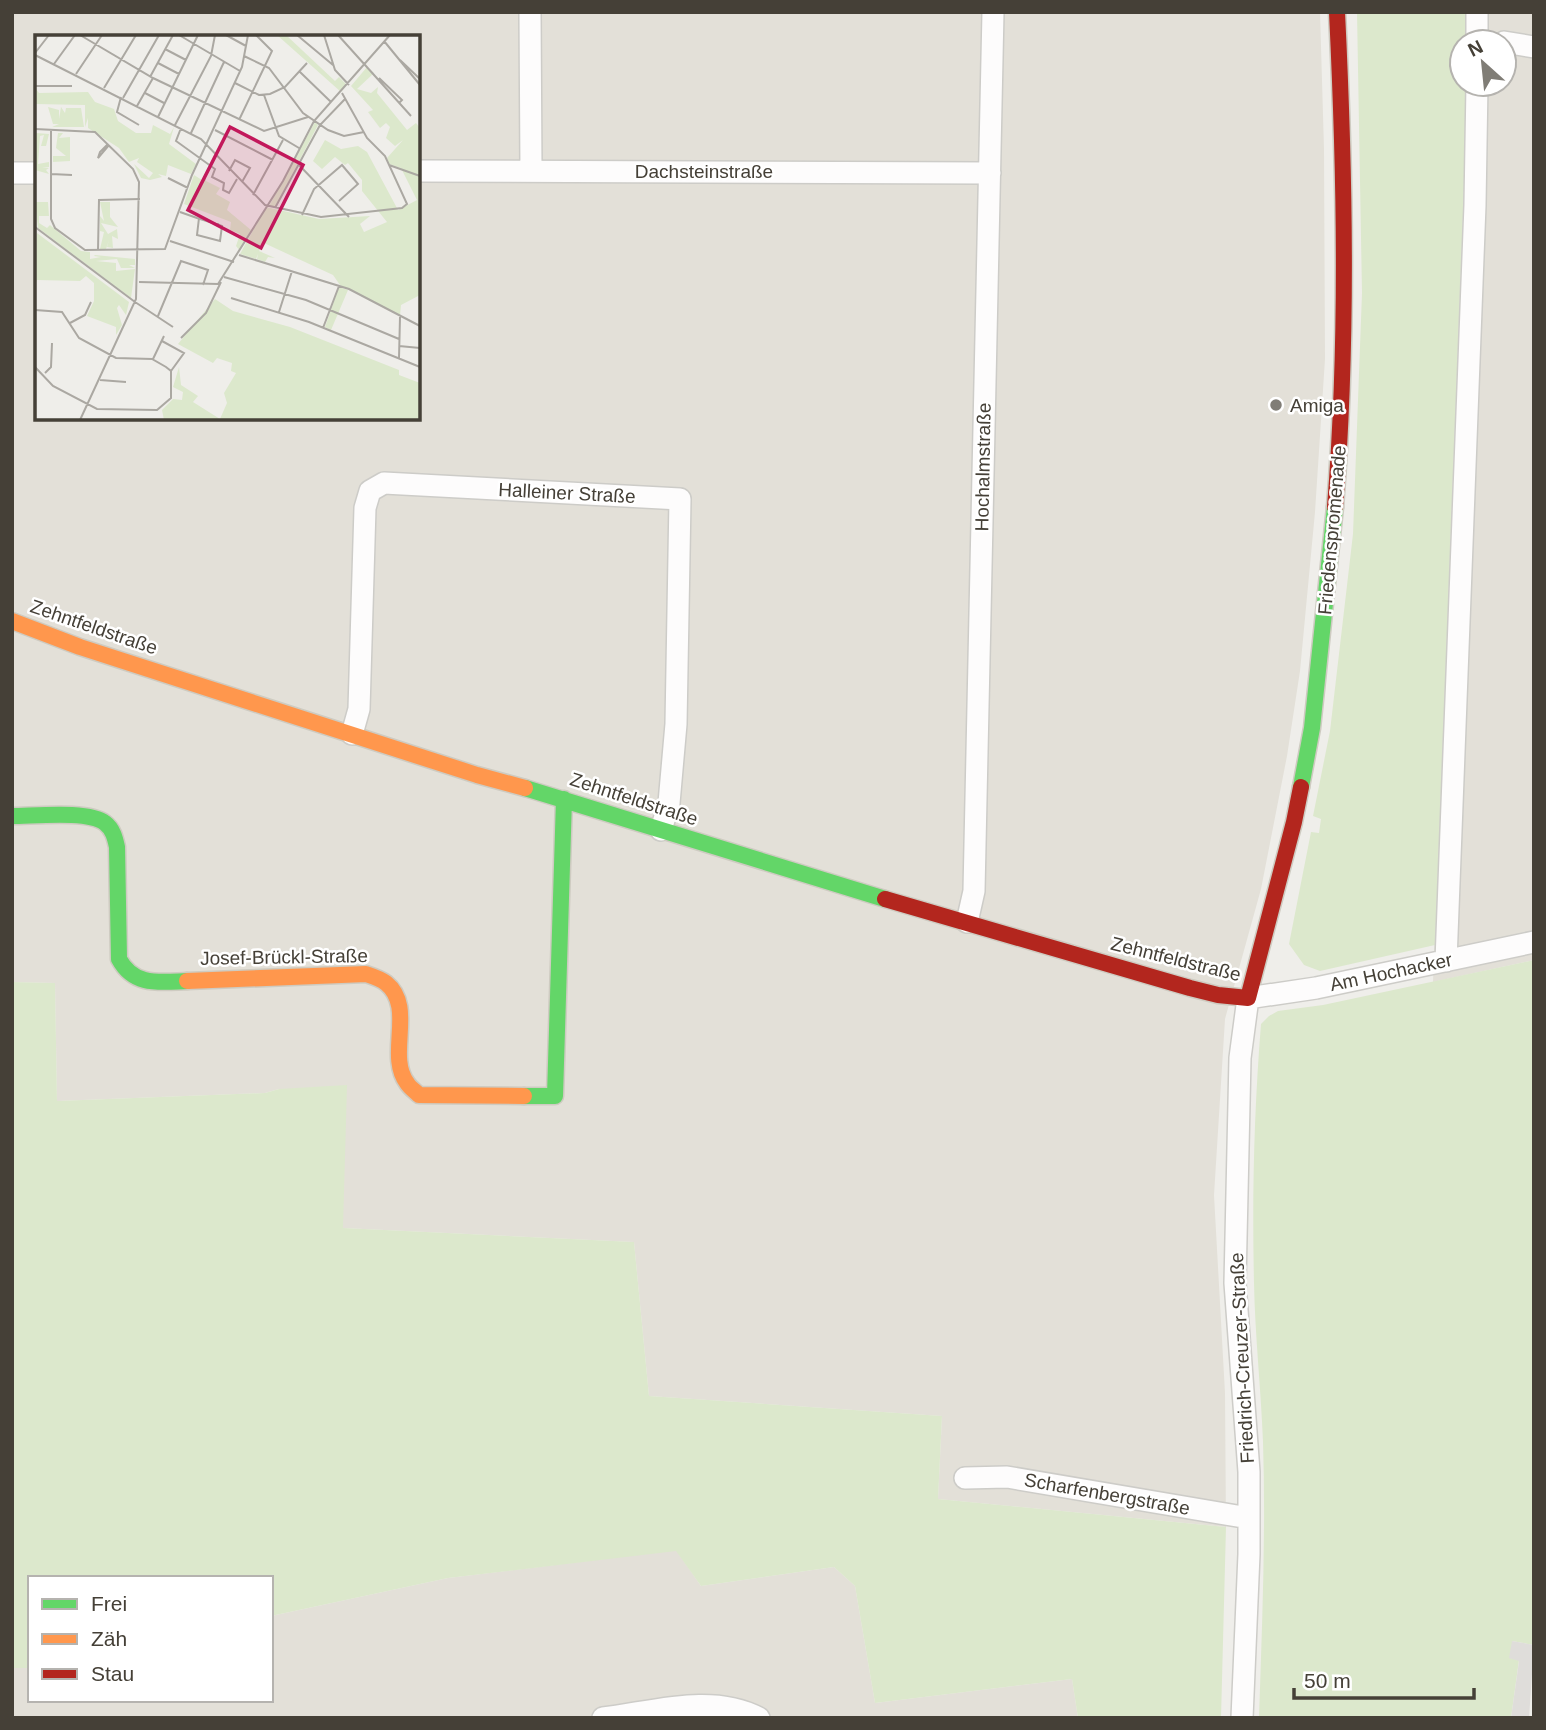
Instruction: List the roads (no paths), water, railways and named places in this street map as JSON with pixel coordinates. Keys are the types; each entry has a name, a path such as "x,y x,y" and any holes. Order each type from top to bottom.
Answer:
{"street":[{"path":"530,12 531,170"},
{"name":"Hochalmstraße","path":"967,922 974,891 993,12"},
{"name":"Friedenspromenade","path":"1248,998 1294,822 1312,728 1333,532 1340,441 1343,285 1343,141 1337,12"},
{"path":"1446,961 1477,98"},
{"name":"Dachsteinstraße","path":"420,171 990,173"},
{"path":"12,173 35,173"},
{"name":"Halleiner Straße","path":"352,734 359,709 365,508 370,491 384,483 680,499 676,724 669,803 661,830"},
{"name":"Zehntfeldstraße","path":"12,621 80,647 477,775 564,799 809,877 1190,988 1218,995 1248,998"},
{"name":"Josef-Brückl-Straße","path":"12,816 92,816 110,826 117,848 119,959 123,969 135,979 150,982 366,974 378,977 392,986 399,1000 399,1066 402,1079 409,1089 419,1095 555,1096 564,799"},
{"name":"Am Hochacker","path":"1248,998 1316,988 1534,942"},
{"name":"Friedrich-Creuzer-Straße","path":"1242,1718 1249,1472 1235,1283 1240,1058 1248,998"},
{"name":"Scharfenbergstraße","path":"965,1478 1007,1477 1249,1518"},
{"path":"603,1718 715,1704 745,1710 759,1718"}],"place":[{"name":"Amiga","path":"1276,405"}]}
